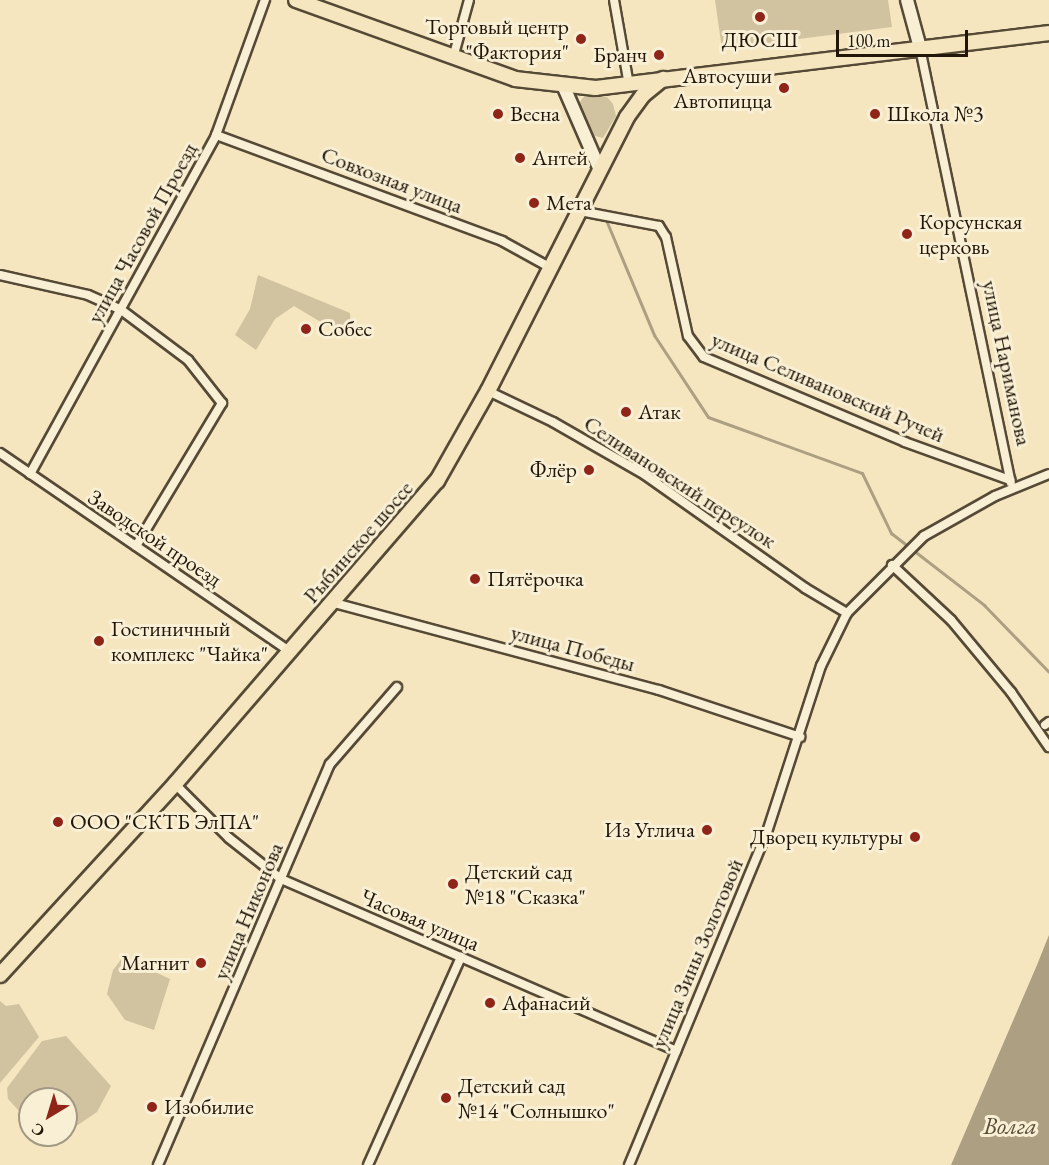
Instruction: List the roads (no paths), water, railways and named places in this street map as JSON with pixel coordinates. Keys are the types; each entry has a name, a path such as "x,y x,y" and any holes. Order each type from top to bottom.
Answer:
{"main road":[{"path":"296,0 515,79 563,86 629,85 1049,33"},
{"name":"улица Нариманова","path":"907,0 920,48"},
{"name":"Рыбинское шоссе","path":"0,975 175,784 334,603 437,481 488,391 633,106 663,79"},
{"path":"563,86 600,170"}],"street":[{"name":"улица Часовой Проезд","path":"30,474 216,135 265,0"},
{"path":"453,58 469,0"},
{"path":"614,0 629,85"},
{"name":"улица Нариманова","path":"920,48 1011,484"},
{"name":"Совхозная улица","path":"216,135 502,241 551,268"},
{"name":"улица Селивановский Ручей","path":"580,211 615,219 647,221 659,226 666,237 688,336 704,357 1011,484"},
{"path":"0,275 88,295 120,309 188,360 222,403 136,546"},
{"name":"Селивановский переулок","path":"488,391 636,470 805,588 847,613"},
{"name":"Заводской проезд","path":"0,453 291,652"},
{"name":"улица Зины Золотовой","path":"628,1165 767,832 800,737 821,666 847,613 892,565 942,525 1011,484 1049,474"},
{"path":"892,565 951,620 1011,692 1049,747"},
{"name":"улица Победы","path":"334,603 659,690 800,737"},
{"name":"улица Никонова","path":"158,1165 330,764 397,687"},
{"name":"Часовая улица","path":"175,784 229,838 281,879 676,1051"},
{"path":"368,1165 461,957"}],"water":[{"name":"Волга","path":"1049,935 1049,1165 951,1165 1037,965"}],"waterway":[{"path":"606,220 654,335 708,417 862,473 891,533 984,605 1049,672"}],"place":[{"name":"ДЮСШ","path":"760,17"},
{"name":"Торговый центр \"Фактория\"","path":"581,39"},
{"name":"Бранч","path":"659,55"},
{"name":"Автосуши Автопицца","path":"784,88"},
{"name":"Весна","path":"498,114"},
{"name":"Школа №3","path":"875,114"},
{"name":"Антей","path":"520,158"},
{"name":"Мета","path":"534,203"},
{"name":"Корсунская церковь","path":"907,234"},
{"name":"Собес","path":"306,329"},
{"name":"Атак","path":"626,412"},
{"name":"Флёр","path":"589,470"},
{"name":"Пятёрочка","path":"475,579"},
{"name":"Гостиничный комплекс \"Чайка\"","path":"99,641"},
{"name":"ООО \"СКТБ ЭлПА\"","path":"58,822"},
{"name":"Из Углича","path":"707,830"},
{"name":"Дворец культуры","path":"915,837"},
{"name":"Детский сад №18 \"Сказка\"","path":"453,884"},
{"name":"Магнит","path":"201,963"},
{"name":"Афанасий","path":"490,1003"},
{"name":"Детский сад №14 \"Солнышко\"","path":"446,1098"},
{"name":"Изобилие","path":"152,1107"}]}
